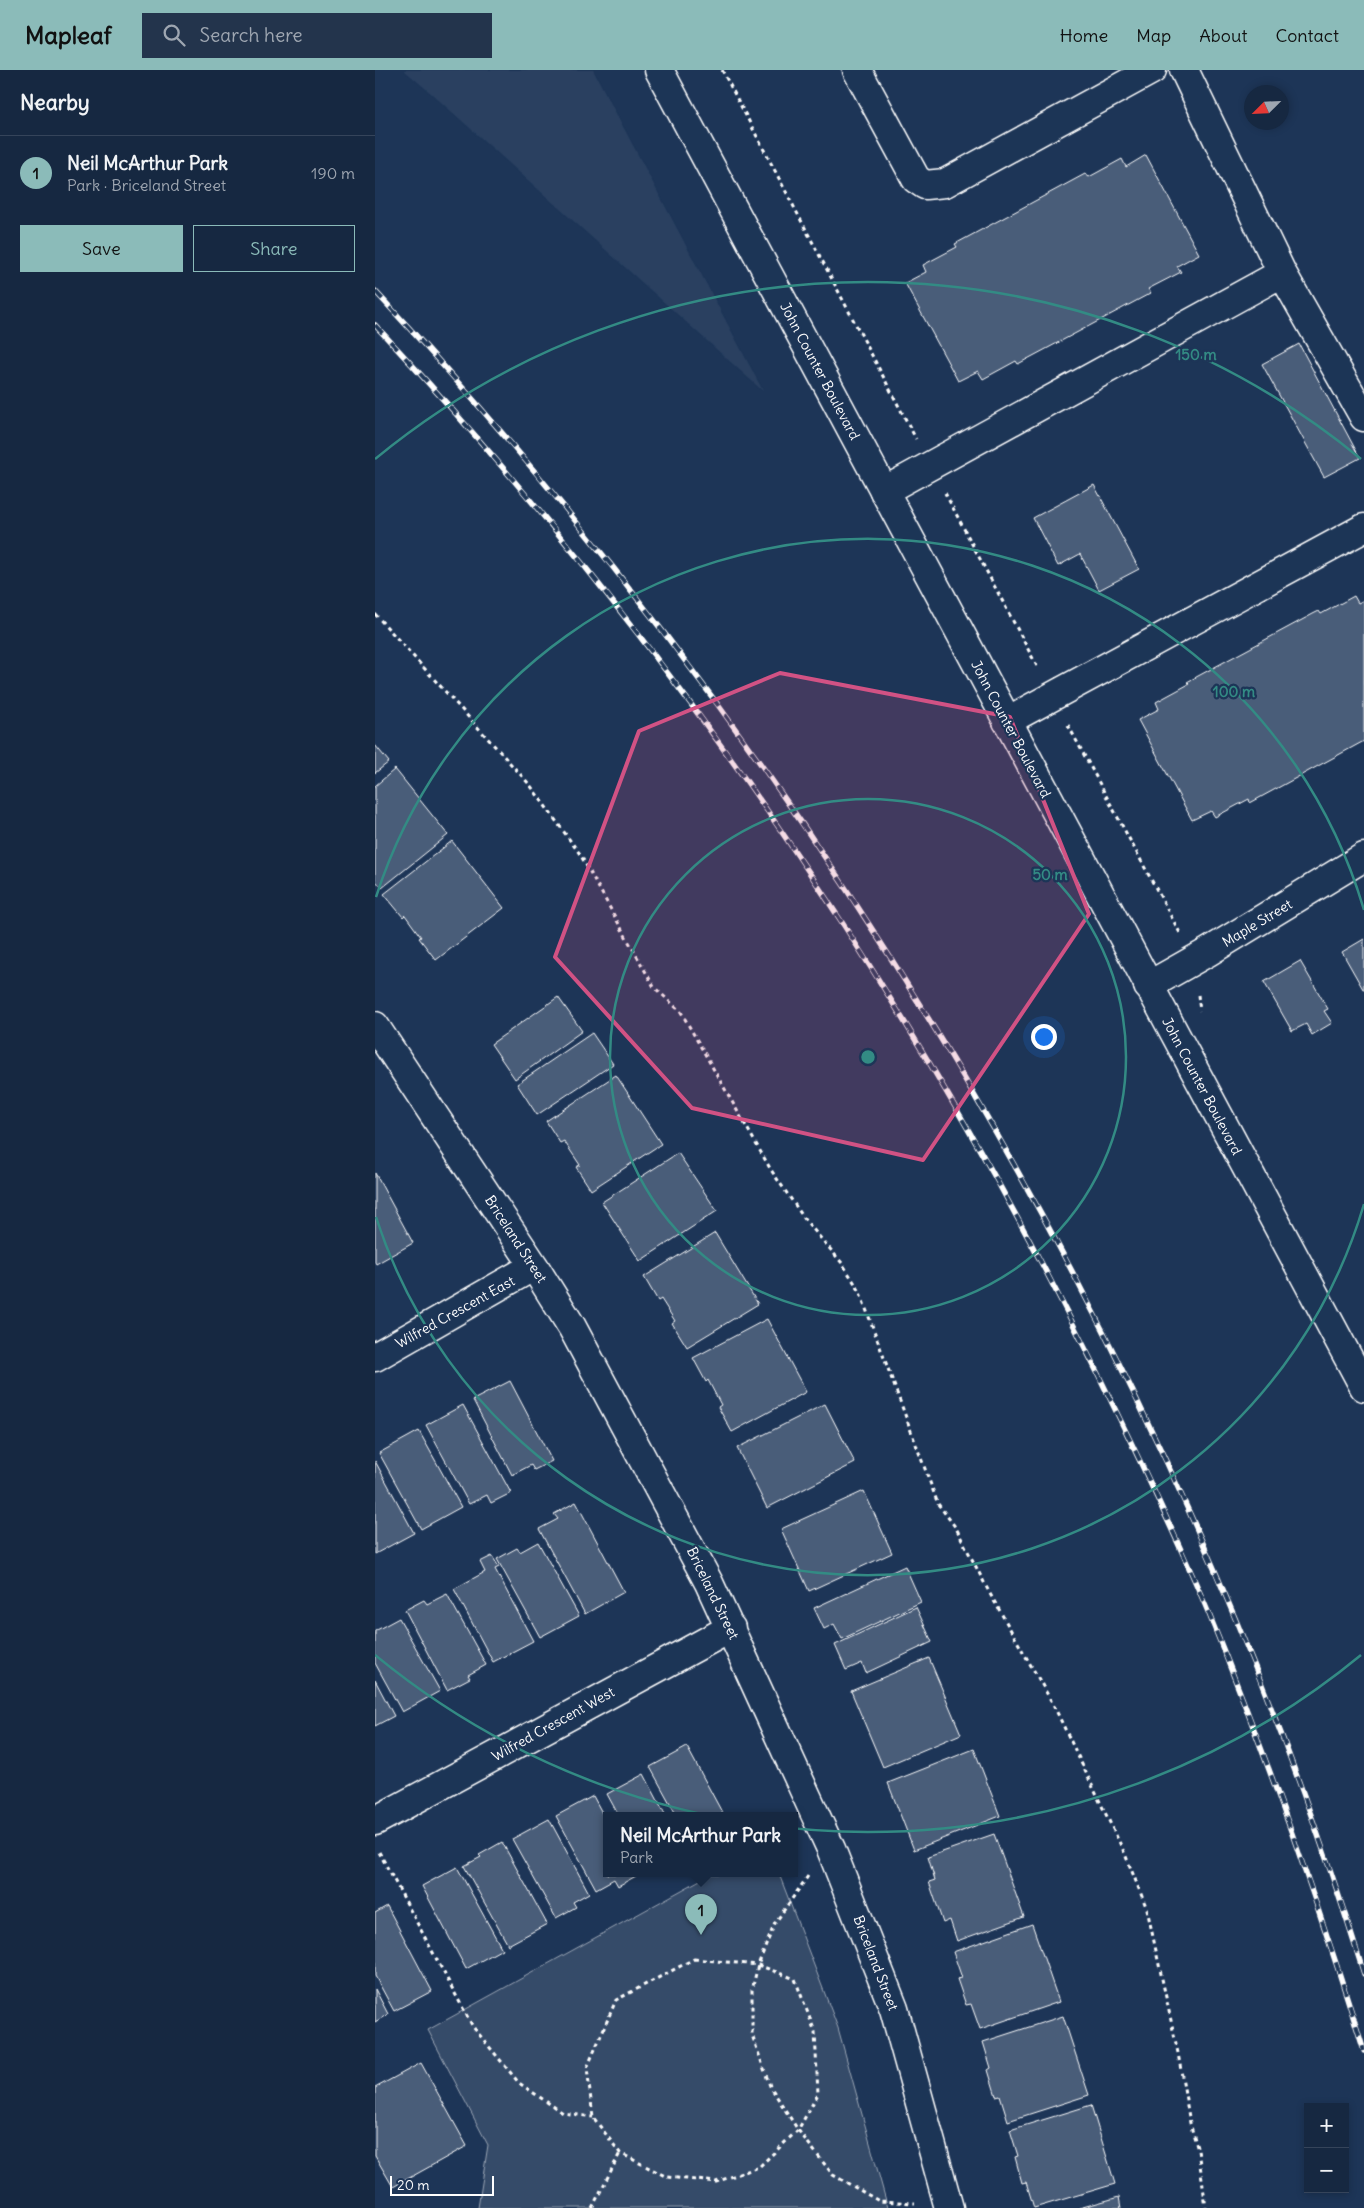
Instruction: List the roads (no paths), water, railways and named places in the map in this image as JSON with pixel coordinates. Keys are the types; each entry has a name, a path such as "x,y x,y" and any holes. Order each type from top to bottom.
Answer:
{"street":[{"name":"John Counter Boulevard","path":"659,70 1364,1387"},
{"path":"857,70 916,179 925,185 945,183 1152,70"},
{"path":"1184,70 1282,273 1364,417"},
{"path":"883,491 1282,273"},
{"path":"1007,720 1364,528"},
{"name":"Maple Street","path":"1148,986 1208,952 1364,857"},
{"name":"Briceland Street","path":"375,1026 534,1266 572,1327 709,1583 731,1628 831,1849 894,2009 948,2207"},
{"name":"Wilfred Crescent East","path":"375,1357 534,1266"},
{"name":"Wilfred Crescent West","path":"375,1821 731,1628"}],"railway":[{"path":"375,291 537,475 690,667 832,868 964,1077 1083,1293 1190,1514 1284,1742 1364,1974"},
{"path":"375,325 482,444 585,567 683,693 776,824 864,957 948,1094 1026,1234 1099,1376 1196,1584 1271,1776 1329,1940 1364,2051"}],"place":[{"name":"Neil McArthur Park","path":"701,1935"}]}
